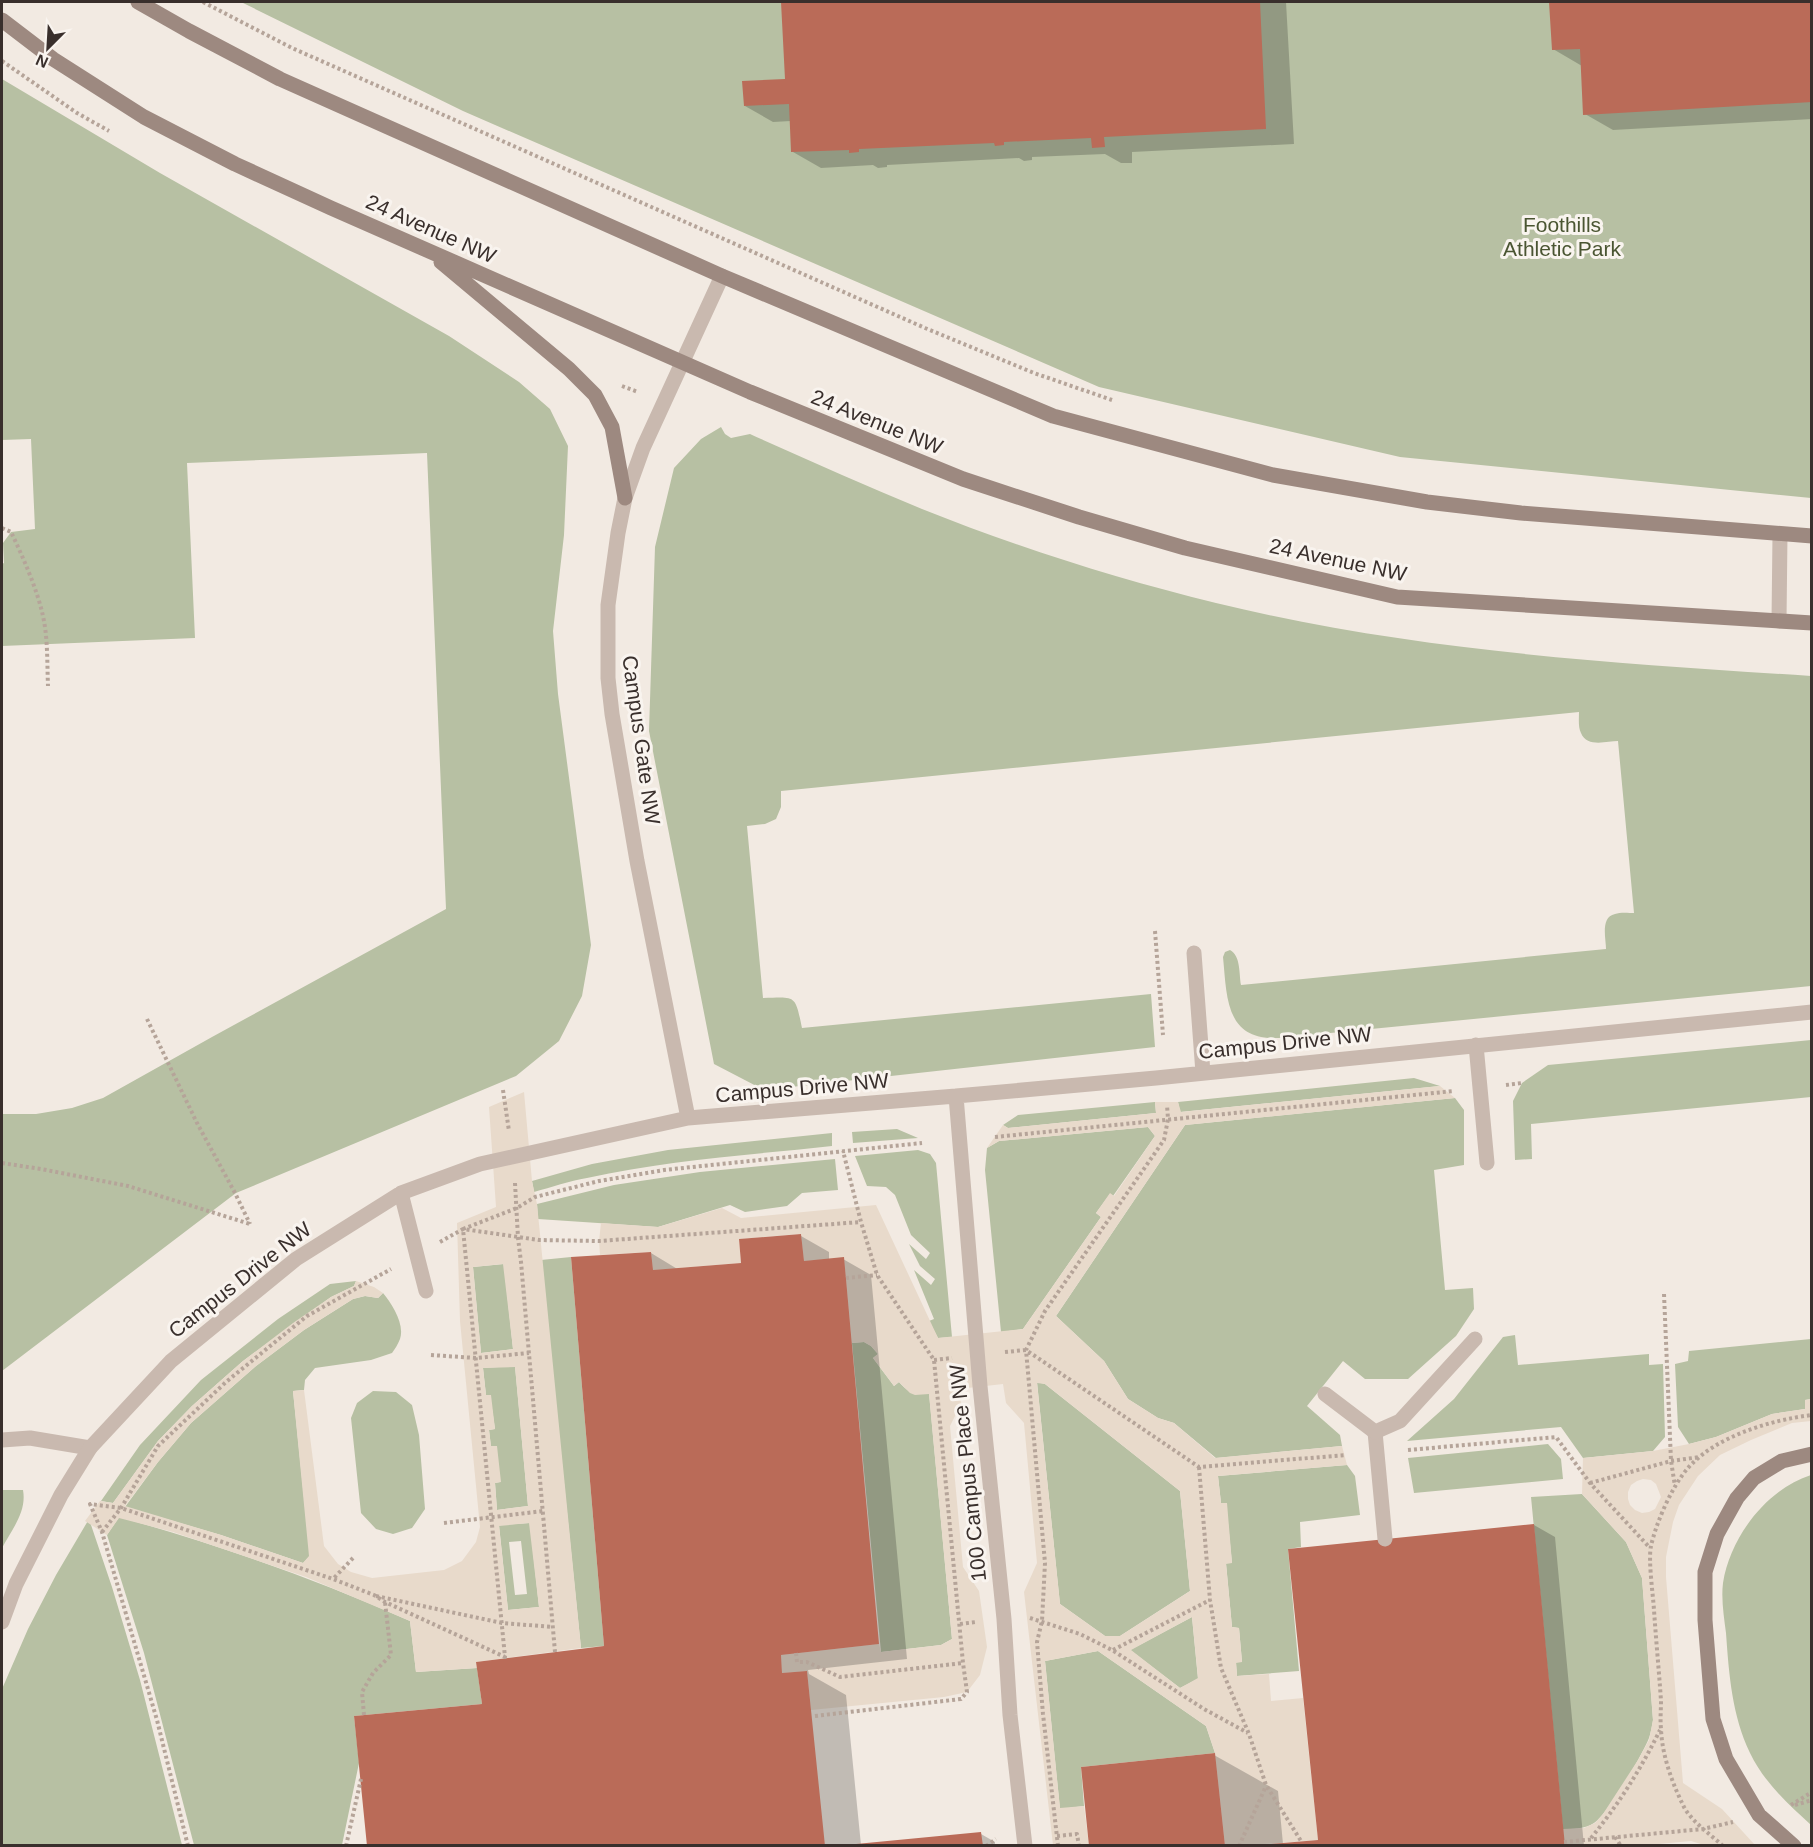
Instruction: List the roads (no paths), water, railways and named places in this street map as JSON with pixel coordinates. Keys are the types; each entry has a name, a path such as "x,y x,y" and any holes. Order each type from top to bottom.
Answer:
{"street":[{"path":"138,2 280,79 722,276 1053,416 1273,475 1427,502 1521,513 1812,536"},
{"name":"24 Avenue NW","path":"2,20 53,60 144,117 235,164 682,363 963,479 1079,517 1185,548 1397,597 1812,623"},
{"path":"427,250 569,369 594,395 612,427 625,498"},
{"name":"Campus Gate NW","path":"688,1118 637,861 612,714 608,678 609,605 625,498 643,448 722,276"},
{"path":"1779,621 1780,534"},
{"path":"1194,953 1203,1073"},
{"name":"Campus Drive NW","path":"2,1622 16,1584 36,1544 90,1448 171,1361 296,1259 401,1193 480,1164 688,1118 1203,1073 1812,1012"},
{"path":"1476,1045 1487,1162"},
{"name":"100 Campus Place NW","path":"956,1096 980,1386 1004,1619 1010,1714 1025,1845"},
{"path":"401,1193 426,1291"},
{"path":"1375,1432 1400,1421 1475,1339"},
{"path":"1325,1394 1375,1432 1385,1539"},
{"path":"2,1440 30,1438 90,1448"},
{"path":"1794,1845 1759,1815 1726,1759 1713,1719 1705,1620 1705,1572 1717,1534 1737,1498 1754,1478 1782,1461 1812,1454"}],"park label":[{"name":"Foothills Athletic Park","path":"1562,237"}]}
